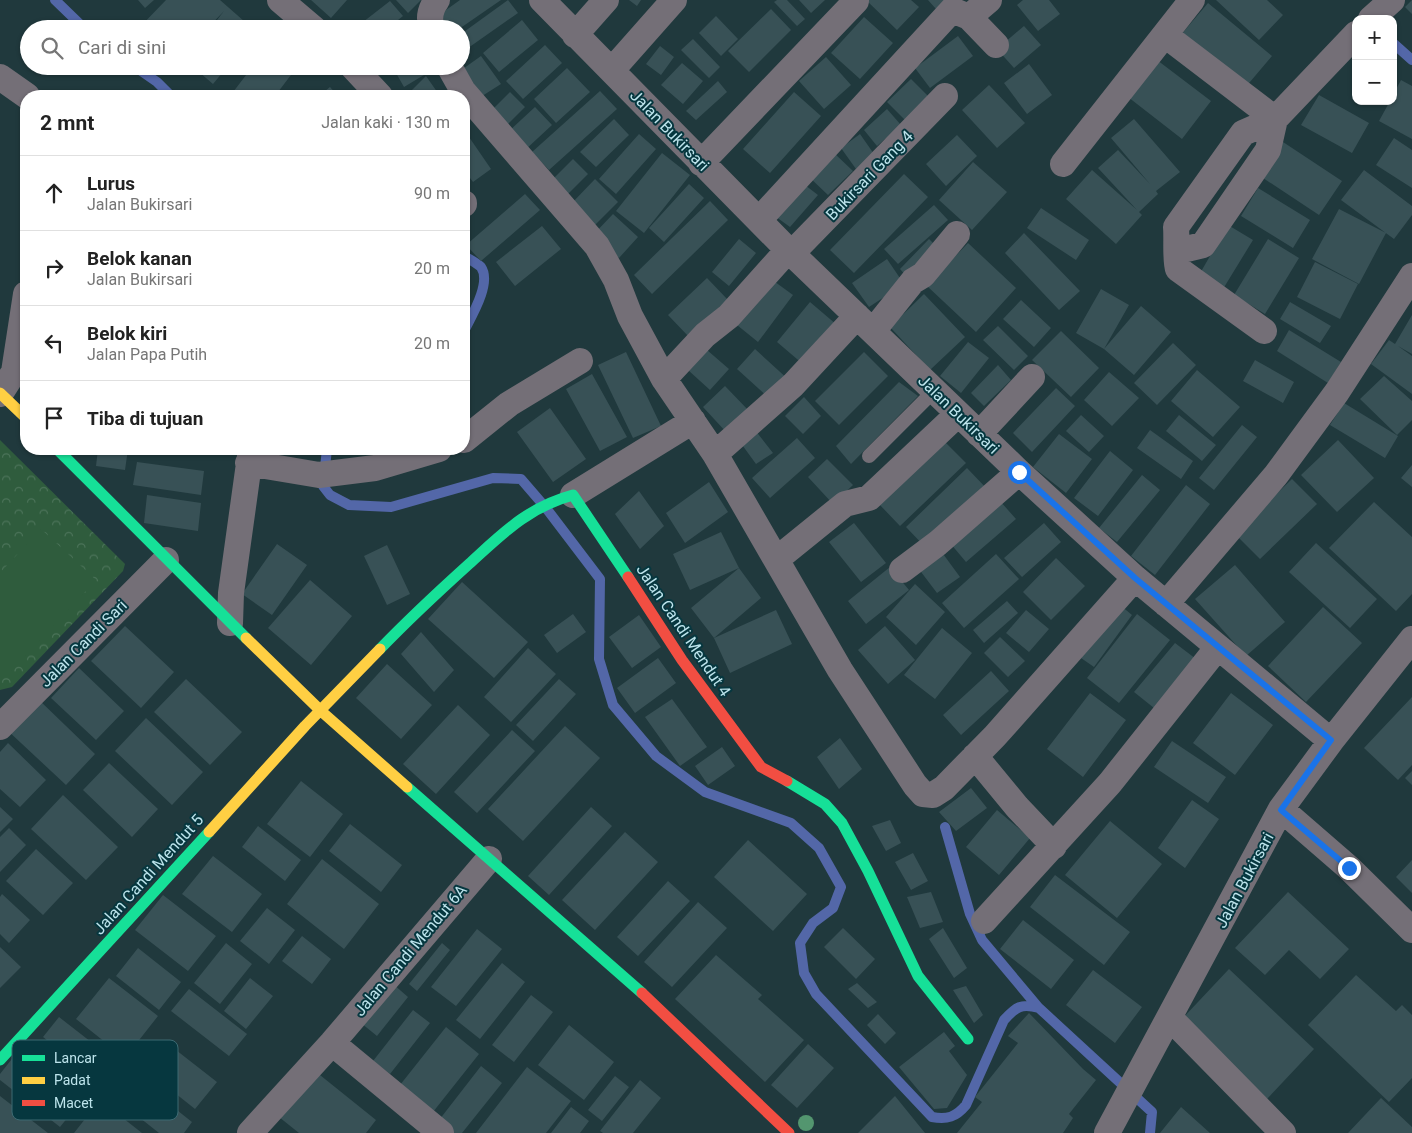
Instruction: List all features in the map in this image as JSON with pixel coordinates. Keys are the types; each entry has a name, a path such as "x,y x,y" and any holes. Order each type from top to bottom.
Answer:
{"street":[{"path":"280,0 303,20"},
{"name":"Jalan Bukirsari","path":"542,0 790,252 1019,472 1135,578 1331,740 1281,810 1107,1133"},
{"path":"575,34 606,0"},
{"path":"612,70 674,0"},
{"path":"969,17 989,0"},
{"path":"1063,164 1192,0"},
{"path":"1375,15 1392,0"},
{"path":"701,163 856,1"},
{"path":"759,220 952,10 969,17 996,45"},
{"path":"1165,35 1275,119"},
{"path":"1264,331 1178,269 1176,264 1178,251 1203,245 1268,150 1275,119 1352,38"},
{"path":"360,75 374,90"},
{"path":"454,75 462,90"},
{"path":"0,77 20,91"},
{"name":"Bukirsari Gang 4","path":"664,379 705,335 729,316 945,96"},
{"path":"470,99 597,246 616,280 630,316 664,379 715,454 840,670 914,785 923,794 933,795 944,788 1135,578"},
{"path":"715,454 913,281 923,275 957,234"},
{"path":"1166,604 1276,475 1337,392 1412,276"},
{"path":"20,333 14,372 0,393 20,412"},
{"path":"470,435 509,404 580,361"},
{"path":"979,434 1032,377"},
{"path":"777,559 845,504 869,498 958,414"},
{"path":"321,711 420,608 518,520 562,498 693,420"},
{"path":"68,455 166,560 321,711 669,1016 789,1133"},
{"path":"230,623 231,594 250,456 319,475 375,468 419,455"},
{"path":"902,570 938,543 1019,472"},
{"name":"Jalan Candi Mendut 4","path":"562,498 610,549 682,660 761,767 825,804 842,823 868,871 918,976 968,1039"},
{"name":"Jalan Candi Sari","path":"0,727 166,560"},
{"path":"1331,740 1412,639"},
{"path":"984,921 1110,783 1218,647"},
{"name":"Jalan Candi Mendut 5","path":"18,1040 321,711"},
{"path":"975,756 1017,807 1054,846"},
{"path":"1281,810 1349,868 1412,930"},
{"name":"Jalan Candi Mendut 6A","path":"250,1133 332,1043 489,858"},
{"path":"1170,1018 1283,1133"},
{"path":"332,1043 441,1133"},
{"name":"Jalan Candi Mendut 5","path":"0,1060 12,1047"}],"lane":[{"path":"869,456 934,391"}],"green space":[{"path":"0,440 125,564 123,571 12,687 0,690"},
{"path":"41,529 96,580 11,671 0,661 0,573"}],"building":[{"path":"138,0 154,0 145,8"},
{"path":"166,0 220,0 243,20 217,20 224,11 216,20 147,20"},
{"path":"311,0 347,0 331,18"},
{"path":"396,0 421,0 408,13"},
{"path":"460,0 501,0 470,21 442,20 439,15"},
{"path":"508,0 518,13 470,47 470,27"},
{"path":"629,0 641,0 637,6"},
{"path":"777,0 787,0 805,19 797,26 774,2"},
{"path":"799,0 825,0 811,13"},
{"path":"866,0 911,0 919,7 897,30"},
{"path":"928,0 946,0 936,9"},
{"path":"1023,0 1049,0 1060,14 1038,31 1017,5"},
{"path":"1216,0 1267,0 1283,15 1259,40"},
{"path":"1412,0 1412,14 1405,7"},
{"path":"390,1 403,16 398,20 366,20"},
{"path":"1208,3 1272,56 1244,89 1180,36"},
{"path":"771,9 791,30 749,72 728,51"},
{"path":"716,16 738,39 721,56 699,33"},
{"path":"864,17 893,43 860,79 831,53"},
{"path":"522,20 538,40 499,72 483,53"},
{"path":"1024,26 1041,45 1014,68 997,49"},
{"path":"958,36 973,56 930,88 915,68"},
{"path":"693,39 720,67 709,78 681,50"},
{"path":"545,45 562,63 523,99 506,81"},
{"path":"660,46 674,57 661,75 646,64"},
{"path":"481,56 501,84 479,98 463,75 470,75 470,64"},
{"path":"826,57 851,85 824,109 799,81"},
{"path":"1157,60 1211,101 1182,139 1128,97"},
{"path":"682,63 703,81 683,104 661,85"},
{"path":"1029,64 1052,95 1027,114 1004,83"},
{"path":"567,68 590,92 556,123 534,99"},
{"path":"202,75 220,75 213,84"},
{"path":"246,75 291,75 280,90 235,90"},
{"path":"397,75 424,75 404,87"},
{"path":"426,76 436,90 412,90"},
{"path":"911,79 933,101 909,124 887,102"},
{"path":"1401,80 1412,86 1412,139 1379,121 1388,105 1397,105 1397,88"},
{"path":"718,81 727,92 696,120 686,111"},
{"path":"989,85 1025,123 997,148 962,110"},
{"path":"600,91 617,109 549,170 532,152"},
{"path":"510,92 525,107 506,126 491,111"},
{"path":"794,92 821,116 770,173 743,149"},
{"path":"1319,95 1369,123 1352,153 1301,125"},
{"path":"535,107 552,125 524,151 507,133"},
{"path":"887,109 901,125 877,146 864,130"},
{"path":"614,119 629,135 596,167 580,152"},
{"path":"1134,119 1180,172 1156,191 1158,194 1139,212 1142,215 1116,244 1066,199 1092,170 1137,210 1098,168 1118,150 1150,184 1111,138"},
{"path":"639,134 656,149 616,194 599,179"},
{"path":"860,134 874,154 856,169 841,148"},
{"path":"957,135 977,156 946,186 926,164"},
{"path":"470,138 491,169 473,182 470,178"},
{"path":"1394,138 1412,150 1412,188 1376,165"},
{"path":"1280,140 1342,181 1319,215 1257,174"},
{"path":"833,152 853,171 828,195 808,176"},
{"path":"662,153 690,175 644,233 616,211"},
{"path":"573,159 588,174 564,198 549,183"},
{"path":"973,162 1007,192 972,230 939,200"},
{"path":"1364,170 1412,206 1412,215 1394,239 1341,200"},
{"path":"904,174 928,197 854,273 830,250"},
{"path":"595,179 618,202 595,225 572,203"},
{"path":"801,182 818,195 790,227 772,214"},
{"path":"689,184 704,198 664,242 649,228"},
{"path":"1258,188 1310,220 1293,248 1241,216"},
{"path":"525,194 540,210 481,261 470,249 470,242"},
{"path":"710,201 728,220 652,294 634,275"},
{"path":"934,205 948,220 898,264 884,249"},
{"path":"1041,208 1089,240 1076,260 1027,228"},
{"path":"1339,209 1386,233 1359,284 1312,259"},
{"path":"613,214 638,237 619,258 593,235"},
{"path":"1228,225 1253,240 1223,289 1199,275"},
{"path":"542,226 561,249 515,286 496,262"},
{"path":"1024,233 1080,291 1059,310 1005,253"},
{"path":"739,239 756,253 729,286 712,272"},
{"path":"929,239 937,247 907,277 900,269"},
{"path":"1268,239 1299,258 1265,314 1234,295"},
{"path":"968,243 1016,288 976,332 927,286"},
{"path":"887,259 904,284 869,307 852,283"},
{"path":"1315,262 1358,284 1340,319 1297,297"},
{"path":"707,278 728,300 689,337 668,315"},
{"path":"771,279 793,295 758,342 737,325"},
{"path":"1101,289 1129,305 1104,349 1076,333"},
{"path":"924,294 965,337 930,370 890,327"},
{"path":"1021,300 1051,328 1034,347 1003,319"},
{"path":"810,302 837,325 804,365 777,342"},
{"path":"1290,302 1331,326 1320,343 1280,319"},
{"path":"1141,306 1171,332 1134,375 1104,349"},
{"path":"1412,315 1412,354 1398,346 1412,356 1412,394 1371,364 1389,340 1395,344"},
{"path":"998,326 1028,356 1014,370 983,340"},
{"path":"1289,330 1341,362 1328,383 1277,351"},
{"path":"1061,331 1099,368 1071,397 1032,360"},
{"path":"968,342 989,358 961,393 940,376"},
{"path":"1173,343 1196,365 1157,405 1134,383"},
{"path":"755,349 790,381 771,400 737,369"},
{"path":"707,350 729,369 710,390 688,370"},
{"path":"626,352 661,426 633,438 598,365"},
{"path":"864,352 888,376 839,425 815,401"},
{"path":"1255,360 1294,382 1283,403 1243,381"},
{"path":"998,365 1011,380 984,406 971,393"},
{"path":"1197,370 1240,407 1213,437 1171,401"},
{"path":"1109,372 1139,398 1112,426 1084,400"},
{"path":"592,374 627,437 600,451 566,389"},
{"path":"1384,376 1412,401 1412,420 1397,435 1360,399"},
{"path":"899,382 918,396 851,464 836,446"},
{"path":"725,386 750,412 727,433 703,407"},
{"path":"1056,388 1075,406 1032,452 1013,433"},
{"path":"804,397 821,416 803,434 785,416"},
{"path":"1344,403 1398,436 1385,458 1330,425"},
{"path":"550,408 586,459 553,482 517,432"},
{"path":"1081,415 1104,436 1089,452 1066,431"},
{"path":"1179,415 1216,445 1202,461 1166,431"},
{"path":"1242,425 1257,437 1214,490 1199,478"},
{"path":"755,430 773,453 756,464 740,442"},
{"path":"1150,430 1193,461 1181,479 1137,448"},
{"path":"1059,434 1092,459 1066,493 1033,467"},
{"path":"797,438 815,458 770,498 752,478"},
{"path":"1338,440 1374,478 1337,512 1301,475"},
{"path":"944,441 966,463 900,526 879,504"},
{"path":"1110,451 1133,470 1098,516 1074,498"},
{"path":"97,455 127,455 125,470 96,466"},
{"path":"827,459 853,485 833,504 808,477"},
{"path":"137,462 204,471 201,495 133,485"},
{"path":"1412,465 1412,487 1401,478"},
{"path":"967,468 988,490 927,549 906,527"},
{"path":"1142,475 1160,490 1117,542 1099,528"},
{"path":"1292,479 1317,504 1260,559 1235,534"},
{"path":"709,482 728,512 685,543 666,513"},
{"path":"1186,485 1210,504 1155,575 1131,556"},
{"path":"639,491 664,526 640,549 615,514"},
{"path":"147,495 201,503 198,531 144,523"},
{"path":"1000,501 1016,519 966,562 950,543"},
{"path":"1374,502 1412,537 1412,594 1396,611 1329,548"},
{"path":"854,523 886,563 861,582 829,542"},
{"path":"1044,523 1061,542 1022,577 1004,558"},
{"path":"721,532 739,568 690,590 673,554"},
{"path":"1316,543 1377,599 1350,628 1289,572"},
{"path":"277,544 307,565 272,615 242,594"},
{"path":"387,545 410,594 387,605 364,556"},
{"path":"938,547 960,577 937,593 915,564"},
{"path":"996,554 1019,579 964,628 942,603"},
{"path":"1056,558 1085,586 1051,620 1023,592"},
{"path":"1235,565 1285,622 1246,656 1195,599"},
{"path":"890,567 909,590 866,624 848,601"},
{"path":"739,568 761,598 714,638 691,608"},
{"path":"310,580 352,616 311,665 268,628"},
{"path":"462,582 528,642 494,678 428,619"},
{"path":"915,584 945,612 916,645 886,617"},
{"path":"1007,601 1018,613 984,643 973,630"},
{"path":"1120,605 1132,615 1094,667 1081,658"},
{"path":"1323,607 1362,643 1306,702 1268,666"},
{"path":"776,610 792,644 730,673 714,638"},
{"path":"1026,610 1049,629 1029,652 1006,633"},
{"path":"573,614 586,632 557,653 544,635"},
{"path":"1137,614 1170,640 1119,703 1087,678"},
{"path":"639,615 661,647 632,668 609,637"},
{"path":"125,626 174,672 141,708 91,661"},
{"path":"885,626 915,660 888,684 858,650"},
{"path":"942,628 972,653 935,699 904,675"},
{"path":"421,632 454,670 434,692 401,654"},
{"path":"1000,637 1025,661 1008,677 984,653"},
{"path":"1175,643 1200,662 1159,712 1134,692"},
{"path":"528,648 556,674 511,722 484,697"},
{"path":"658,658 676,683 635,713 617,688"},
{"path":"387,664 432,705 401,739 356,698"},
{"path":"79,668 124,711 96,740 51,698"},
{"path":"991,671 1009,691 961,735 943,715"},
{"path":"186,679 242,732 210,765 154,712"},
{"path":"559,679 576,694 533,741 516,725"},
{"path":"1090,693 1126,720 1083,777 1047,749"},
{"path":"1231,693 1273,725 1235,775 1193,743"},
{"path":"36,697 95,754 66,785 6,729"},
{"path":"1412,697 1412,765 1398,780 1364,748"},
{"path":"672,699 707,747 680,766 645,717"},
{"path":"458,705 490,735 436,794 403,764"},
{"path":"146,718 203,772 172,805 115,751"},
{"path":"565,726 600,758 523,841 488,809"},
{"path":"512,730 535,751 477,813 454,792"},
{"path":"840,738 862,769 839,789 817,757"},
{"path":"1172,741 1226,777 1208,803 1154,767"},
{"path":"8,743 46,780 20,807 0,789 0,752"},
{"path":"722,747 735,766 708,785 695,766"},
{"path":"109,763 158,809 132,837 83,790"},
{"path":"1412,771 1412,785 1405,778"},
{"path":"301,781 343,814 310,857 267,824"},
{"path":"971,788 987,808 956,831 939,812"},
{"path":"63,795 118,847 86,880 31,829"},
{"path":"1192,800 1219,819 1185,868 1158,848"},
{"path":"0,807 13,819 0,832"},
{"path":"591,807 612,826 549,895 528,876"},
{"path":"997,810 1030,838 999,875 966,847"},
{"path":"890,820 901,843 886,851 872,826"},
{"path":"1110,821 1162,864 1117,918 1065,875"},
{"path":"350,824 402,865 381,892 329,851"},
{"path":"258,826 301,860 285,881 242,847"},
{"path":"9,828 26,845 0,872 0,837"},
{"path":"625,832 658,862 595,930 562,900"},
{"path":"748,840 807,894 773,931 714,877"},
{"path":"36,849 73,883 43,915 6,881"},
{"path":"913,853 928,881 911,890 895,862"},
{"path":"213,856 262,894 232,932 182,894"},
{"path":"322,859 379,904 344,949 287,904"},
{"path":"1412,860 1412,893 1396,877"},
{"path":"1055,875 1130,932 1104,965 1030,907"},
{"path":"668,881 690,901 638,956 617,937"},
{"path":"931,892 943,922 920,928 907,897"},
{"path":"1288,892 1349,949 1320,979 1289,950 1265,975 1235,948"},
{"path":"2,894 30,920 9,943 0,934 0,897"},
{"path":"163,895 216,936 188,971 135,930"},
{"path":"698,902 727,928 672,987 644,962"},
{"path":"267,908 295,930 269,964 240,941"},
{"path":"1023,920 1074,960 1051,989 1000,949"},
{"path":"843,928 875,959 856,979 824,947"},
{"path":"943,928 967,968 954,978 929,939"},
{"path":"477,929 502,949 456,1006 431,987"},
{"path":"302,936 331,959 312,984 282,961"},
{"path":"226,943 252,964 220,1004 194,983"},
{"path":"442,943 450,950 417,991 409,984"},
{"path":"0,947 21,967 0,988"},
{"path":"138,948 181,982 159,1010 116,976"},
{"path":"716,955 762,995 758,999 804,1040 765,1082 675,999"},
{"path":"502,963 525,982 480,1039 456,1020"},
{"path":"1229,969 1314,1049 1267,1099 1182,1019"},
{"path":"1093,970 1142,1007 1115,1043 1066,1005"},
{"path":"1356,975 1396,1011 1402,1005 1412,1015 1412,1078 1389,1102 1308,1025"},
{"path":"109,978 158,1016 139,1040 102,1040 76,1019"},
{"path":"250,978 273,996 246,1029 224,1011"},
{"path":"857,983 877,1002 868,1008 848,989"},
{"path":"393,984 408,997 377,1036 361,1023"},
{"path":"966,986 983,1015 974,1023 953,990"},
{"path":"189,989 247,1034 229,1056 171,1011"},
{"path":"531,995 553,1012 514,1062 492,1045"},
{"path":"413,1010 430,1023 390,1074 373,1061"},
{"path":"1029,1013 1096,1080 1069,1114 1073,1118 1063,1133 957,1133 982,1102 975,1097 1018,1043 1008,1036"},
{"path":"878,1014 896,1033 885,1044 867,1025"},
{"path":"59,1017 89,1040 47,1040 43,1037"},
{"path":"569,1025 614,1062 584,1100 538,1065"},
{"path":"446,1027 479,1054 433,1112 400,1085"},
{"path":"944,1032 955,1046 949,1051 967,1075 947,1108 934,1109 899,1067"},
{"path":"808,1044 834,1068 797,1108 771,1085"},
{"path":"178,1052 217,1082 195,1109 178,1095"},
{"path":"12,1059 12,1089 0,1080 0,1074"},
{"path":"481,1066 502,1083 462,1133 447,1133 436,1124"},
{"path":"527,1067 571,1101 546,1133 476,1133"},
{"path":"315,1071 376,1120 366,1133 299,1133 279,1117"},
{"path":"615,1076 629,1087 602,1121 588,1110"},
{"path":"640,1080 661,1098 633,1133 603,1133 600,1131"},
{"path":"0,1096 12,1105 12,1120 31,1120 48,1133 0,1133"},
{"path":"895,1096 925,1133 858,1133"},
{"path":"1381,1098 1412,1127 1412,1133 1348,1133"},
{"path":"571,1107 589,1121 580,1133 551,1133"},
{"path":"1181,1107 1210,1133 1160,1133"},
{"path":"178,1111 192,1122 184,1133 159,1133 143,1120 178,1120"},
{"path":"51,1120 66,1120 60,1127"},
{"path":"84,1120 125,1120 142,1133 74,1133"}],"waterway":[{"path":"55,0 76,20"},
{"path":"1397,47 1412,60"},
{"path":"147,75 165,90"},
{"path":"470,260 481,267 484,274 482,291 470,319"},
{"path":"326,455 323,486 330,495 349,505 391,507 493,478 521,479 546,508 600,579 599,659 613,705 656,756 705,792 791,823 819,848 841,887 833,908 813,923 800,943 804,973 816,994 932,1117 951,1117 966,1105 1004,1020 1019,1007 1028,1006 1039,1008 1152,1112 1150,1133"},
{"path":"945,827 970,914 982,940 1038,1007"}],"traffic: fast":[{"path":"63,455 246,638"},
{"path":"380,649 401,627 516,523 542,507 573,495 628,577"},
{"path":"787,781 825,804 842,823 868,871 918,976 968,1039"},
{"path":"407,787 642,993"},
{"path":"18,1040 209,832"},
{"path":"0,1060 12,1047"}],"traffic: slow":[{"path":"0,393 20,412"},
{"path":"246,638 321,711 407,787"},
{"path":"209,832 305,726 380,649"}],"traffic: jam":[{"path":"628,577 682,660 761,767 787,781"},
{"path":"642,993 789,1133"}],"route":[{"path":"1019,472 1135,578 1331,740 1281,810 1349,868"}]}
